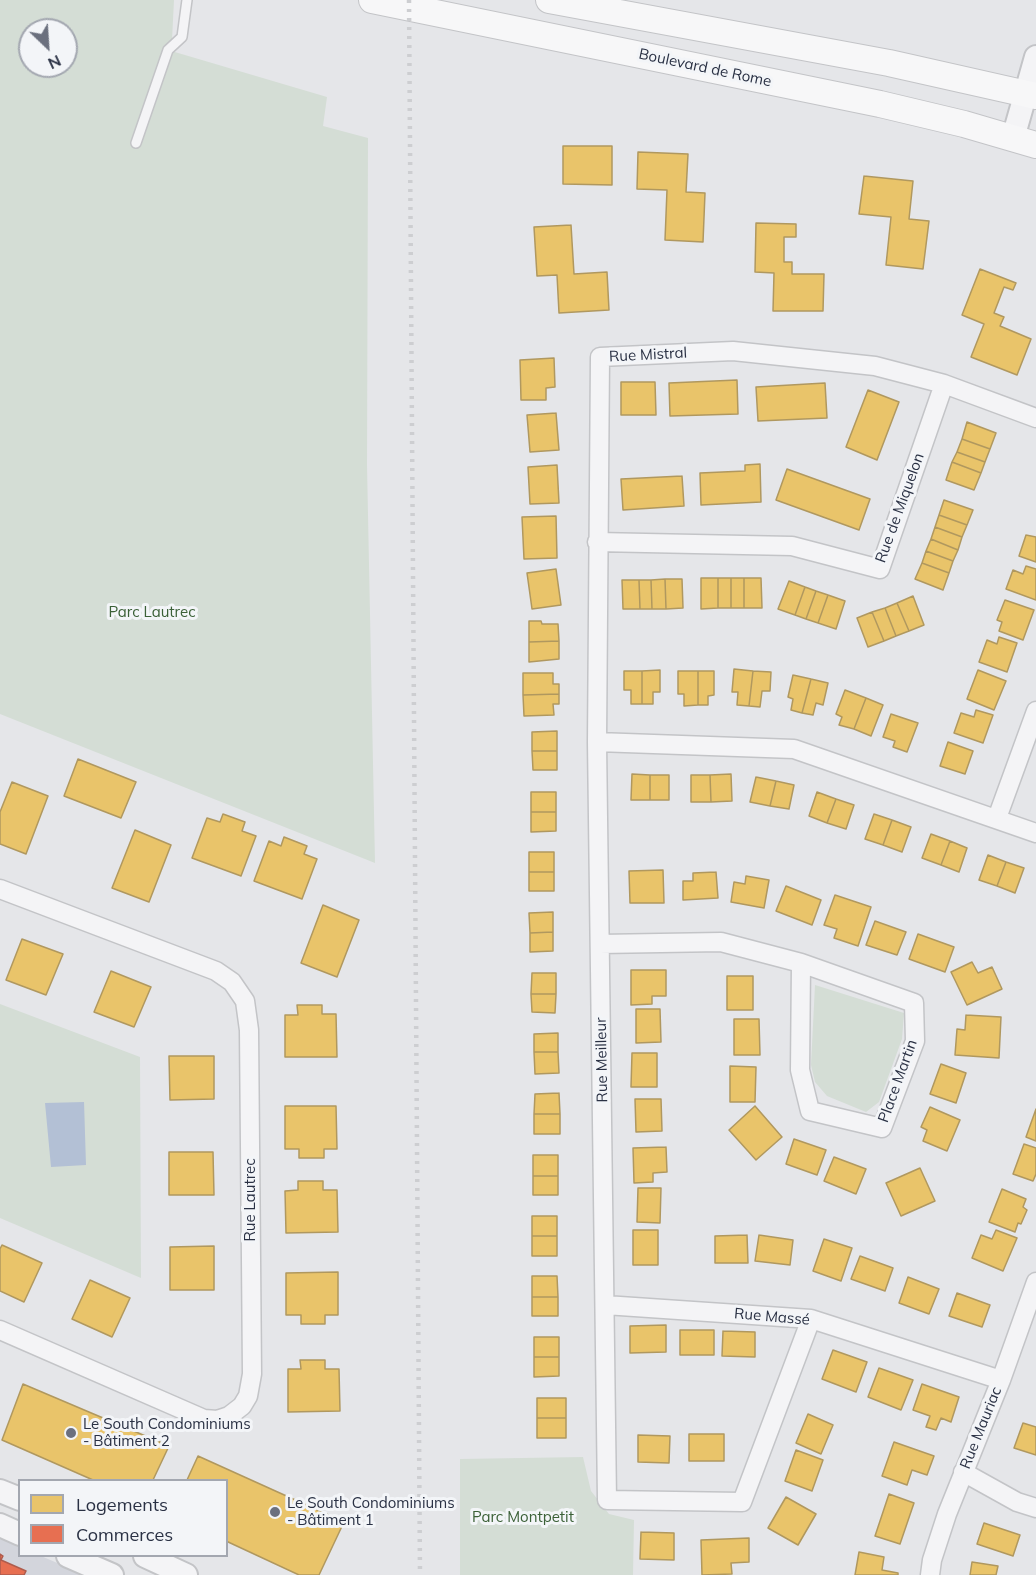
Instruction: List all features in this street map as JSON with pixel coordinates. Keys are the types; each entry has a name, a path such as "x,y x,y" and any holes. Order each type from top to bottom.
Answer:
{"main road":[{"name":"Boulevard de Rome","path":"372,0 880,104 1024,142"},
{"path":"549,0 889,63 1031,95"}],"street":[{"path":"1024,142 1036,57"},
{"name":"Rue Mistral","path":"597,742 600,357 733,351 875,366 944,384 1036,418"},
{"name":"Rue de Miquelon","path":"597,543 792,546 880,568 944,384"},
{"path":"997,818 1036,711"},
{"path":"597,742 794,749 1036,833"},
{"name":"Rue Meilleur","path":"597,742 607,1500 742,1503 812,1319"},
{"name":"Rue Lautrec","path":"0,889 216,971 232,982 245,1001 249,1017 252,1374 250,1389 245,1401 234,1413 217,1420 204,1419 0,1330"},
{"name":"Place Martin","path":"600,944 721,942 801,963 914,1003 915,1041 882,1128 810,1111 800,1070 801,963"},
{"name":"Rue Mauriac","path":"930,1575 932,1560 947,1515 1001,1380 1036,1282"},
{"name":"Rue Massé","path":"605,1305 812,1319 1001,1380"},
{"path":"963,1472 1017,1502 1036,1508"},
{"path":"0,1491 18,1498"},
{"path":"0,1525 18,1533"},
{"path":"70,1557 112,1575"},
{"path":"147,1557 186,1575"}],"lane":[{"path":"136,143 168,50 182,37 187,0"}],"shaded area":[{"path":"0,1537 18,1546 18,1557 43,1557 85,1575 0,1575"}],"green space":[{"name":"Parc Lautrec","path":"0,0 174,0 172,40 168,50 327,97 323,126 368,138 367,465 375,863 0,714"},
{"path":"815,985 904,1013 902,1039 879,1102 866,1112 827,1096 815,1082 811,1065"},
{"path":"0,1004 140,1057 141,1278 0,1218"},
{"name":"Parc Montpetit","path":"583,1457 591,1491 609,1514 634,1520 633,1575 460,1575 460,1459"}],"water":[{"path":"84,1102 86,1165 51,1167 45,1103"}],"building: Logements":[{"path":"563,146 612,146 612,185 563,184"},
{"path":"638,152 688,154 686,192 705,193 703,242 665,240 667,190 637,189"},
{"path":"864,176 913,181 909,219 929,221 923,269 886,265 891,217 859,214"},
{"path":"756,223 796,224 796,237 784,237 784,262 792,262 792,274 824,274 823,311 773,311 774,273 755,272"},
{"path":"571,225 574,274 607,272 609,310 559,313 557,275 537,276 534,227"},
{"path":"980,269 1016,283 1013,290 1004,287 994,313 1004,317 1000,326 1031,339 1017,375 971,357 984,324 962,315"},
{"path":"554,358 555,387 546,388 546,400 521,400 520,360"},
{"path":"737,380 738,414 670,416 669,383"},
{"path":"621,382 655,382 656,415 621,415"},
{"path":"825,383 827,418 758,421 756,387"},
{"path":"868,390 899,402 877,460 846,447"},
{"path":"556,413 559,450 530,452 527,415"},
{"path":"967,422 996,433 990,449 962,439"},
{"path":"962,439 990,449 985,462 957,452"},
{"path":"957,452 985,462 981,473 952,462"},
{"path":"952,462 981,473 974,490 946,480"},
{"path":"760,464 761,502 701,505 700,473 745,471 745,465"},
{"path":"557,465 559,503 530,504 528,467"},
{"path":"787,469 870,499 859,530 776,500"},
{"path":"682,476 684,506 623,510 621,479"},
{"path":"944,500 973,510 967,525 939,515"},
{"path":"939,515 967,525 962,537 935,527"},
{"path":"556,516 557,558 524,559 522,517"},
{"path":"935,527 962,537 958,550 931,539"},
{"path":"1026,535 1036,537 1036,562 1019,556"},
{"path":"931,539 958,550 953,561 926,551"},
{"path":"926,551 953,561 949,573 922,563"},
{"path":"922,563 949,573 943,590 915,579"},
{"path":"1026,566 1036,569 1036,600 1006,589 1013,570 1023,574"},
{"path":"556,569 561,605 532,609 527,573"},
{"path":"701,578 718,578 718,608 701,609"},
{"path":"718,578 731,578 731,608 718,608"},
{"path":"731,578 744,578 744,608 731,608"},
{"path":"744,578 761,578 762,608 744,608"},
{"path":"665,579 682,579 683,608 666,609"},
{"path":"665,579 666,609 652,609 651,580"},
{"path":"622,580 639,580 640,609 623,609"},
{"path":"639,580 651,580 652,609 640,609"},
{"path":"789,581 805,587 795,615 778,609"},
{"path":"805,587 816,591 806,619 795,615"},
{"path":"816,591 828,595 818,623 806,619"},
{"path":"828,595 845,601 836,629 818,623"},
{"path":"913,596 924,625 909,631 897,603"},
{"path":"1005,600 1034,610 1023,640 999,631 1002,622 997,620"},
{"path":"897,603 909,631 896,636 885,608"},
{"path":"885,608 896,636 884,641 872,612"},
{"path":"872,612 884,641 868,647 857,618"},
{"path":"529,621 558,624 559,641 529,642"},
{"path":"999,637 1017,643 1007,672 979,662 987,640 997,644"},
{"path":"559,641 559,659 529,662 529,642"},
{"path":"734,669 753,671 749,706 737,705 738,692 732,692"},
{"path":"660,670 660,692 653,692 653,704 642,704 642,671"},
{"path":"978,670 1006,681 994,710 967,699"},
{"path":"624,671 642,671 642,704 631,704 631,690 624,690"},
{"path":"678,671 698,671 698,705 684,706 684,694 678,694"},
{"path":"698,671 714,671 714,695 708,696 708,705 698,705"},
{"path":"753,671 771,672 770,691 762,691 760,707 749,706"},
{"path":"523,673 553,673 553,684 559,684 559,694 523,695"},
{"path":"793,675 811,679 802,713 791,710 793,699 788,697"},
{"path":"811,679 828,683 823,705 816,703 813,715 802,713"},
{"path":"845,690 866,698 854,729 839,725 842,717 836,714"},
{"path":"559,694 559,704 553,704 554,715 524,716 523,695"},
{"path":"866,698 883,705 871,736 854,729"},
{"path":"976,710 993,715 983,743 954,733 961,713 974,717"},
{"path":"891,714 918,723 907,752 893,747 895,741 883,737"},
{"path":"557,731 557,751 532,751 532,732"},
{"path":"948,742 973,751 965,774 940,766"},
{"path":"532,751 557,751 557,770 533,770"},
{"path":"78,759 136,782 121,818 64,796"},
{"path":"632,774 650,775 650,800 631,800"},
{"path":"731,774 732,801 711,802 710,775"},
{"path":"650,775 669,775 669,800 650,800"},
{"path":"691,775 710,775 711,802 691,802"},
{"path":"756,777 776,781 770,806 750,802"},
{"path":"776,781 794,785 789,809 770,806"},
{"path":"12,782 48,796 26,854 0,844 0,812"},
{"path":"531,792 556,792 556,812 531,812"},
{"path":"817,792 836,799 827,823 809,816"},
{"path":"836,799 854,805 846,829 827,823"},
{"path":"531,812 556,812 556,831 531,832"},
{"path":"223,814 245,822 242,831 256,836 241,876 192,858 207,818 220,822"},
{"path":"874,814 892,820 883,845 865,839"},
{"path":"892,820 911,827 902,852 883,845"},
{"path":"135,830 171,845 149,902 112,888"},
{"path":"931,834 950,841 941,865 922,858"},
{"path":"284,837 307,846 304,854 317,859 302,899 254,881 269,841 281,846"},
{"path":"950,841 967,848 959,872 941,865"},
{"path":"529,852 554,852 554,872 529,872"},
{"path":"988,855 1006,862 997,886 979,880"},
{"path":"1006,862 1024,868 1015,893 997,886"},
{"path":"663,870 664,903 630,903 629,871"},
{"path":"529,872 554,872 554,891 529,891"},
{"path":"716,872 718,898 683,900 683,881 693,881 693,873"},
{"path":"746,876 769,880 764,908 731,902 734,882 745,884"},
{"path":"786,886 821,900 812,925 776,911"},
{"path":"835,895 871,907 858,946 834,938 837,929 824,925"},
{"path":"323,905 359,920 337,977 301,963"},
{"path":"553,912 553,932 530,933 529,913"},
{"path":"875,921 906,932 897,955 866,945"},
{"path":"553,932 553,951 530,952 530,933"},
{"path":"918,934 954,947 945,972 909,959"},
{"path":"22,939 63,954 46,995 6,980"},
{"path":"972,962 978,973 992,967 1002,989 967,1005 951,972"},
{"path":"631,970 666,970 666,996 652,996 652,1004 631,1005"},
{"path":"111,971 151,987 134,1027 94,1012"},
{"path":"532,973 556,973 556,994 531,994"},
{"path":"727,976 753,976 753,1010 727,1010"},
{"path":"531,994 556,994 555,1013 532,1012"},
{"path":"297,1005 322,1005 322,1014 336,1014 337,1057 285,1057 285,1015 298,1015"},
{"path":"636,1009 660,1009 661,1042 636,1043"},
{"path":"966,1015 1001,1017 999,1058 955,1055 957,1029 965,1030"},
{"path":"734,1019 759,1019 760,1055 734,1055"},
{"path":"558,1033 558,1052 534,1052 534,1034"},
{"path":"534,1052 558,1052 559,1073 535,1074"},
{"path":"632,1053 657,1053 657,1087 631,1087"},
{"path":"169,1056 214,1056 214,1099 170,1100"},
{"path":"941,1064 966,1073 956,1103 930,1094"},
{"path":"730,1066 756,1067 755,1102 730,1102"},
{"path":"559,1093 560,1114 534,1114 535,1094"},
{"path":"635,1099 661,1099 662,1131 636,1132"},
{"path":"285,1106 336,1106 337,1149 324,1149 324,1158 299,1158 299,1149 285,1149"},
{"path":"755,1106 782,1137 756,1160 729,1130"},
{"path":"930,1107 960,1120 947,1151 923,1141 927,1130 921,1127"},
{"path":"1036,1109 1036,1141 1026,1137"},
{"path":"534,1114 560,1114 560,1134 534,1134"},
{"path":"794,1139 826,1150 817,1175 786,1164"},
{"path":"1024,1144 1036,1148 1036,1174 1033,1181 1013,1174"},
{"path":"666,1147 667,1172 653,1173 653,1182 634,1183 633,1148"},
{"path":"169,1152 213,1152 214,1195 169,1195"},
{"path":"533,1155 558,1155 558,1176 533,1176"},
{"path":"834,1157 866,1169 856,1194 824,1181"},
{"path":"920,1168 935,1201 901,1216 886,1183"},
{"path":"533,1176 558,1176 558,1195 533,1195"},
{"path":"298,1181 323,1181 323,1190 337,1190 338,1232 286,1233 285,1191 298,1190"},
{"path":"638,1188 661,1188 660,1223 637,1222"},
{"path":"1002,1189 1026,1199 1023,1207 1027,1210 1015,1232 989,1222"},
{"path":"532,1216 557,1216 557,1236 532,1236"},
{"path":"633,1230 658,1230 658,1265 633,1265"},
{"path":"996,1230 1017,1238 1003,1271 972,1258 981,1235 992,1239"},
{"path":"747,1235 748,1263 715,1263 715,1236"},
{"path":"759,1235 793,1240 790,1265 755,1261"},
{"path":"532,1236 557,1236 557,1256 532,1256"},
{"path":"824,1239 852,1248 841,1281 813,1271"},
{"path":"2,1245 42,1263 24,1302 0,1291 0,1249"},
{"path":"214,1246 214,1290 170,1290 170,1247"},
{"path":"860,1256 893,1268 885,1291 851,1279"},
{"path":"338,1272 338,1315 325,1315 325,1324 301,1324 301,1315 286,1315 286,1273"},
{"path":"532,1276 557,1276 558,1297 532,1297"},
{"path":"908,1277 939,1289 929,1314 899,1303"},
{"path":"90,1280 130,1298 112,1337 72,1319"},
{"path":"957,1293 990,1305 982,1327 949,1316"},
{"path":"532,1297 558,1297 558,1316 532,1316"},
{"path":"666,1325 666,1352 630,1353 630,1326"},
{"path":"680,1330 714,1330 714,1355 680,1355"},
{"path":"723,1331 755,1332 755,1357 722,1356"},
{"path":"534,1337 559,1337 559,1357 534,1357"},
{"path":"833,1350 867,1362 856,1392 822,1379"},
{"path":"534,1357 559,1357 559,1376 534,1377"},
{"path":"300,1360 325,1360 325,1369 339,1369 340,1411 288,1412 288,1369 301,1369"},
{"path":"879,1368 913,1380 901,1410 868,1397"},
{"name":"Le South Condominiums - Bâtiment 2","path":"23,1384 169,1446 153,1479 91,1479 2,1440"},
{"path":"922,1384 959,1397 951,1422 941,1418 936,1430 926,1427 930,1416 913,1410"},
{"path":"537,1398 566,1398 566,1418 537,1418"},
{"path":"808,1414 833,1425 821,1454 796,1443"},
{"path":"537,1418 566,1418 566,1438 537,1438"},
{"path":"1023,1423 1036,1427 1036,1455 1014,1448"},
{"path":"689,1434 724,1434 724,1461 689,1461"},
{"path":"638,1435 670,1436 669,1463 638,1462"},
{"path":"894,1442 934,1456 927,1475 912,1470 907,1485 882,1476"},
{"path":"796,1450 823,1460 812,1491 785,1481"},
{"name":"Le South Condominiums - Bâtiment 1","path":"198,1456 344,1522 319,1575 299,1575 228,1542 228,1479 187,1479"},
{"path":"889,1494 914,1503 900,1544 875,1536"},
{"path":"786,1497 816,1514 798,1545 768,1528"},
{"path":"984,1523 1020,1535 1013,1556 977,1544"},
{"path":"641,1532 674,1533 674,1560 640,1559"},
{"path":"749,1538 749,1562 731,1563 732,1574 702,1575 701,1540"},
{"path":"859,1552 884,1557 882,1570 898,1573 898,1575 855,1575"},
{"path":"972,1562 998,1566 996,1575 970,1575"}],"building: Commerces":[{"path":"0,1554 3,1556 1,1560 26,1571 24,1575 0,1575"}],"railway":[{"path":"409,0 420,1575"}],"place":[{"name":"Le South Condominiums - Bâtiment 2","path":"71,1433"},
{"name":"Le South Condominiums - Bâtiment 1","path":"275,1512"}]}
